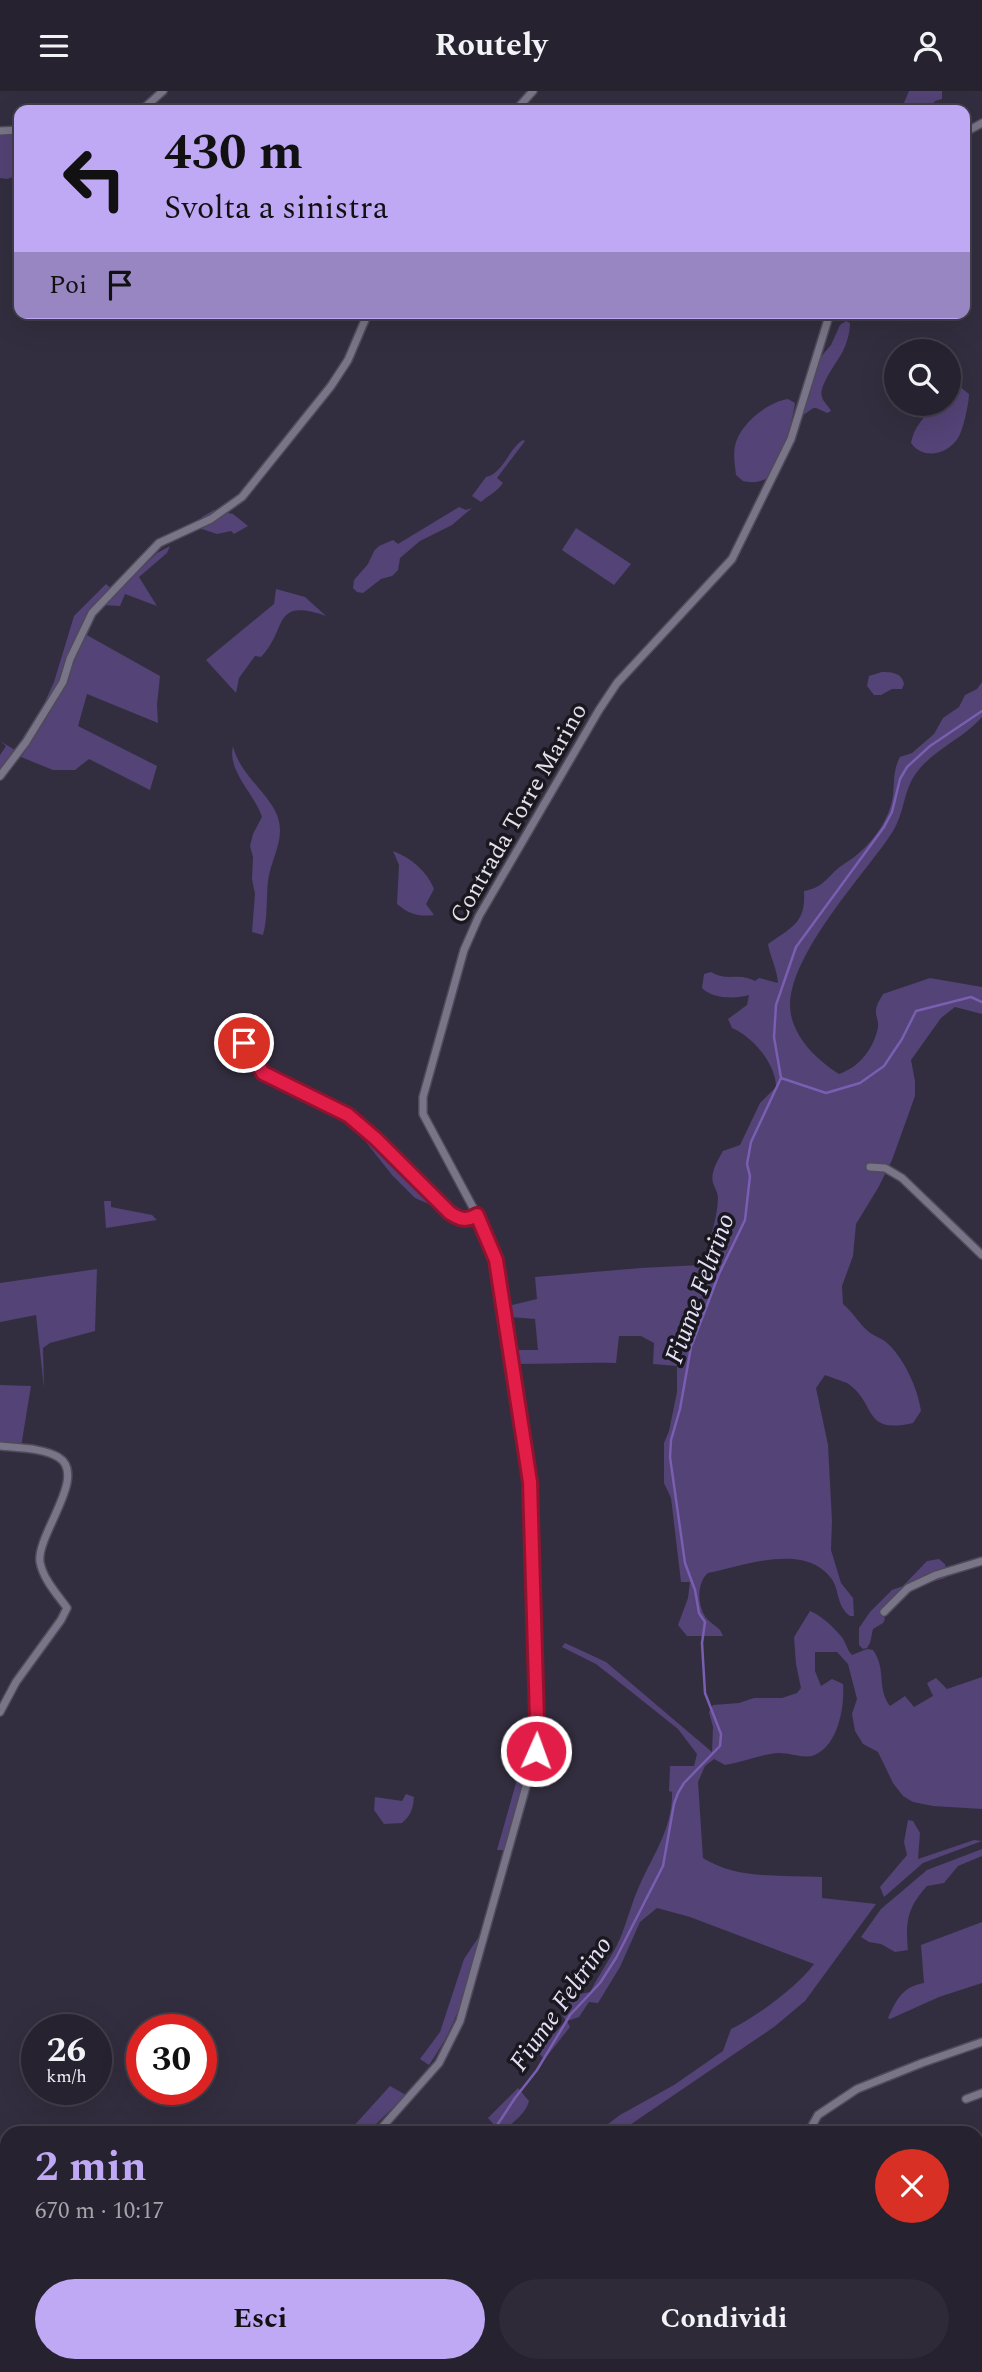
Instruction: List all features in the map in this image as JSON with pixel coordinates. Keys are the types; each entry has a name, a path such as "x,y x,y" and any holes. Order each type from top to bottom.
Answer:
{"street":[{"path":"148,105 163,91"},
{"path":"520,105 533,91"},
{"path":"0,776 26,742 63,682 70,659 92,613 159,543 211,519 242,497 331,386 348,360 365,319"},
{"name":"Contrada Torre Marino","path":"383,2126 439,2063 460,2021 536,1751 530,1482 496,1260 477,1215 423,1114 423,1097 464,950 479,916 611,692 732,559 791,439 828,319"},
{"path":"243,1030 244,1043 263,1073 348,1115 450,1213 460,1219 469,1220 477,1215"},
{"path":"870,1167 885,1168 902,1178 982,1255"},
{"path":"0,1446 49,1453 60,1458 66,1464 68,1481 41,1545 40,1560 45,1577 66,1608 61,1620 16,1682 0,1712"},
{"path":"884,1612 908,1588 936,1575 982,1561"},
{"path":"812,2126 818,2115 857,2089 982,2042"},
{"path":"966,2099 982,2093"}],"shaded area":[{"path":"909,91 942,91 942,99 932,105 903,105"},
{"path":"14,134 14,177 7,179 0,178 0,135"},
{"path":"846,321 850,323 846,345 822,392 831,411 827,413 814,408 802,416 819,359 831,345 840,325"},
{"path":"961,388 969,394 958,438 941,452 922,452 911,443 925,416 961,416"},
{"path":"788,399 795,403 794,410 778,463 766,478 753,482 743,481 736,475 734,453 742,430 763,410"},
{"path":"525,441 497,478 503,483 501,486 481,502 472,496 486,477 502,466 513,449"},
{"path":"459,507 466,510 472,508 452,525 420,541 400,558 398,570 392,576 381,579 363,593 353,588 354,580 379,546 393,540 398,544"},
{"path":"214,510 233,514 248,526 234,534 231,531 217,534 202,529 202,517"},
{"path":"576,528 631,564 614,585 562,550"},
{"path":"170,546 167,553 139,577 157,606 125,594 120,606 103,605 157,553"},
{"path":"106,584 111,588 89,615 60,684 17,750 0,770 0,755 6,746 0,741 15,750 44,704 54,682 74,616"},
{"path":"276,589 305,597 326,616 309,611 288,614 269,647 261,657 255,656 239,678 236,693 206,660 274,604"},
{"path":"85,634 160,676 158,723 87,694 78,726 157,766 150,790 89,759 75,770 53,770 21,757 57,698"},
{"path":"882,672 899,675 904,684 902,689 874,695 867,686 869,676"},
{"path":"982,682 982,717 924,764 912,779 893,831 810,947 797,973 791,997 792,1019 799,1036 817,1057 839,1074 860,1062 873,1042 878,1027 876,1008 883,994 930,978 982,987 982,1014 955,1007 941,1018 911,1060 915,1096 892,1160 856,1224 853,1256 842,1286 843,1304 869,1332 893,1349 904,1365 921,1411 913,1423 896,1426 885,1424 877,1421 863,1399 847,1383 825,1375 816,1388 828,1445 831,1550 841,1583 853,1598 854,1616 846,1612 831,1578 819,1567 805,1561 773,1559 708,1573 701,1583 700,1603 704,1615 723,1636 687,1636 678,1625 688,1598 690,1582 681,1582 671,1498 664,1483 664,1443 677,1392 677,1366 653,1364 654,1343 641,1336 619,1336 616,1363 516,1364 515,1350 538,1350 535,1319 510,1317 508,1306 537,1299 535,1277 701,1265 717,1208 718,1194 712,1179 715,1166 723,1151 740,1145 760,1103 776,1087 772,1069 762,1052 748,1038 732,1028 728,1019 747,1005 749,995 731,997 706,992 702,988 704,974 711,972 778,983 768,944 796,923 803,910 804,891 821,884 859,853 876,835 891,805 900,757 912,753 934,734 943,718 959,707 965,695 977,689"},
{"path":"233,746 244,770 271,804 280,824 268,881 263,935 252,932 255,894 250,846 262,817 234,765"},
{"path":"393,851 412,861 427,876 434,889 426,904 434,915 414,914 397,904 399,865"},
{"path":"347,1118 443,1210 415,1198 392,1175"},
{"path":"104,1201 111,1201 111,1207 152,1215 157,1220 106,1228"},
{"path":"97,1269 95,1331 50,1343 43,1348 44,1388 36,1315 0,1322 0,1283"},
{"path":"0,1385 31,1386 21,1447 0,1445"},
{"path":"939,1559 945,1564 945,1578 918,1586 886,1609 883,1623 873,1629 870,1643 863,1649 859,1645 859,1628 870,1612 892,1590 903,1586 927,1561"},
{"path":"810,1611 837,1631 852,1655 867,1649 873,1650 880,1665 883,1692 890,1706 905,1696 914,1707 933,1696 927,1683 936,1678 947,1689 982,1677 982,1809 933,1806 913,1802 903,1796 893,1783 878,1752 863,1744 855,1731 852,1714 857,1699 848,1664 837,1652 815,1652 815,1671 821,1686 832,1679 843,1684 843,1703 834,1736 821,1752 812,1756 772,1754 725,1765 714,1759 705,1766 698,1782 703,1858 745,1873 822,1877 822,1898 876,1904 805,2001 774,2027 628,2126 605,2126 674,2085 723,2051 731,2029 776,2000 814,1964 690,1917 657,1908 640,1922 620,1967 598,2003 589,2002 579,2017 567,2021 570,2027 547,2056 542,2057 536,2049 537,2038 549,2039 566,2021 562,2015 563,2003 571,1996 590,1992 620,1938 669,1818 672,1792 669,1791 670,1766 694,1766 697,1754 678,1729 619,1682 596,1664 562,1647 565,1643 606,1662 712,1752 713,1727 709,1712 713,1705 739,1703 754,1698 782,1698 797,1693 801,1688 794,1637"},
{"path":"528,1722 533,1725 532,1752 506,1850 497,1850 518,1776"},
{"path":"406,1794 414,1797 408,1817 402,1823 384,1824 374,1810 375,1797 402,1801"},
{"path":"908,1820 913,1821 920,1833 918,1859 974,1840 982,1841 923,1863 884,1897 880,1887 907,1855 904,1842"},
{"path":"982,1849 982,1856 958,1866 944,1883 927,1886 921,1894 909,1915 908,1950 895,1952 861,1937 881,1909 927,1870"},
{"path":"982,1922 982,1983 888,2018 902,1995 911,1987 924,1983 921,1945"},
{"path":"482,1932 456,2017 429,2065 420,2059 440,2032 464,1959"},
{"path":"390,2086 406,2095 374,2126 354,2126"},
{"path":"518,2088 529,2101 525,2110 509,2126 495,2126 488,2118"}],"waterway":[{"name":"Fiume Feltrino","path":"497,2126 537,2070 570,2015 600,1983 616,1958 663,1866 678,1793 684,1783 720,1746 721,1734 705,1693 702,1643 705,1622 699,1613 695,1590 685,1563 670,1457 671,1440 680,1409 691,1347 719,1274 745,1220 750,1176 747,1164 751,1142 781,1078 774,1037 776,1005 796,947 884,827 892,812 900,779 907,767 930,746 982,711"},
{"path":"781,1078 826,1093 860,1083 884,1066 916,1011 971,997 982,1002"}],"route":[{"path":"244,1043 263,1073 348,1115 450,1213 460,1219 469,1220 477,1215 496,1260 530,1482 536,1751"}]}
